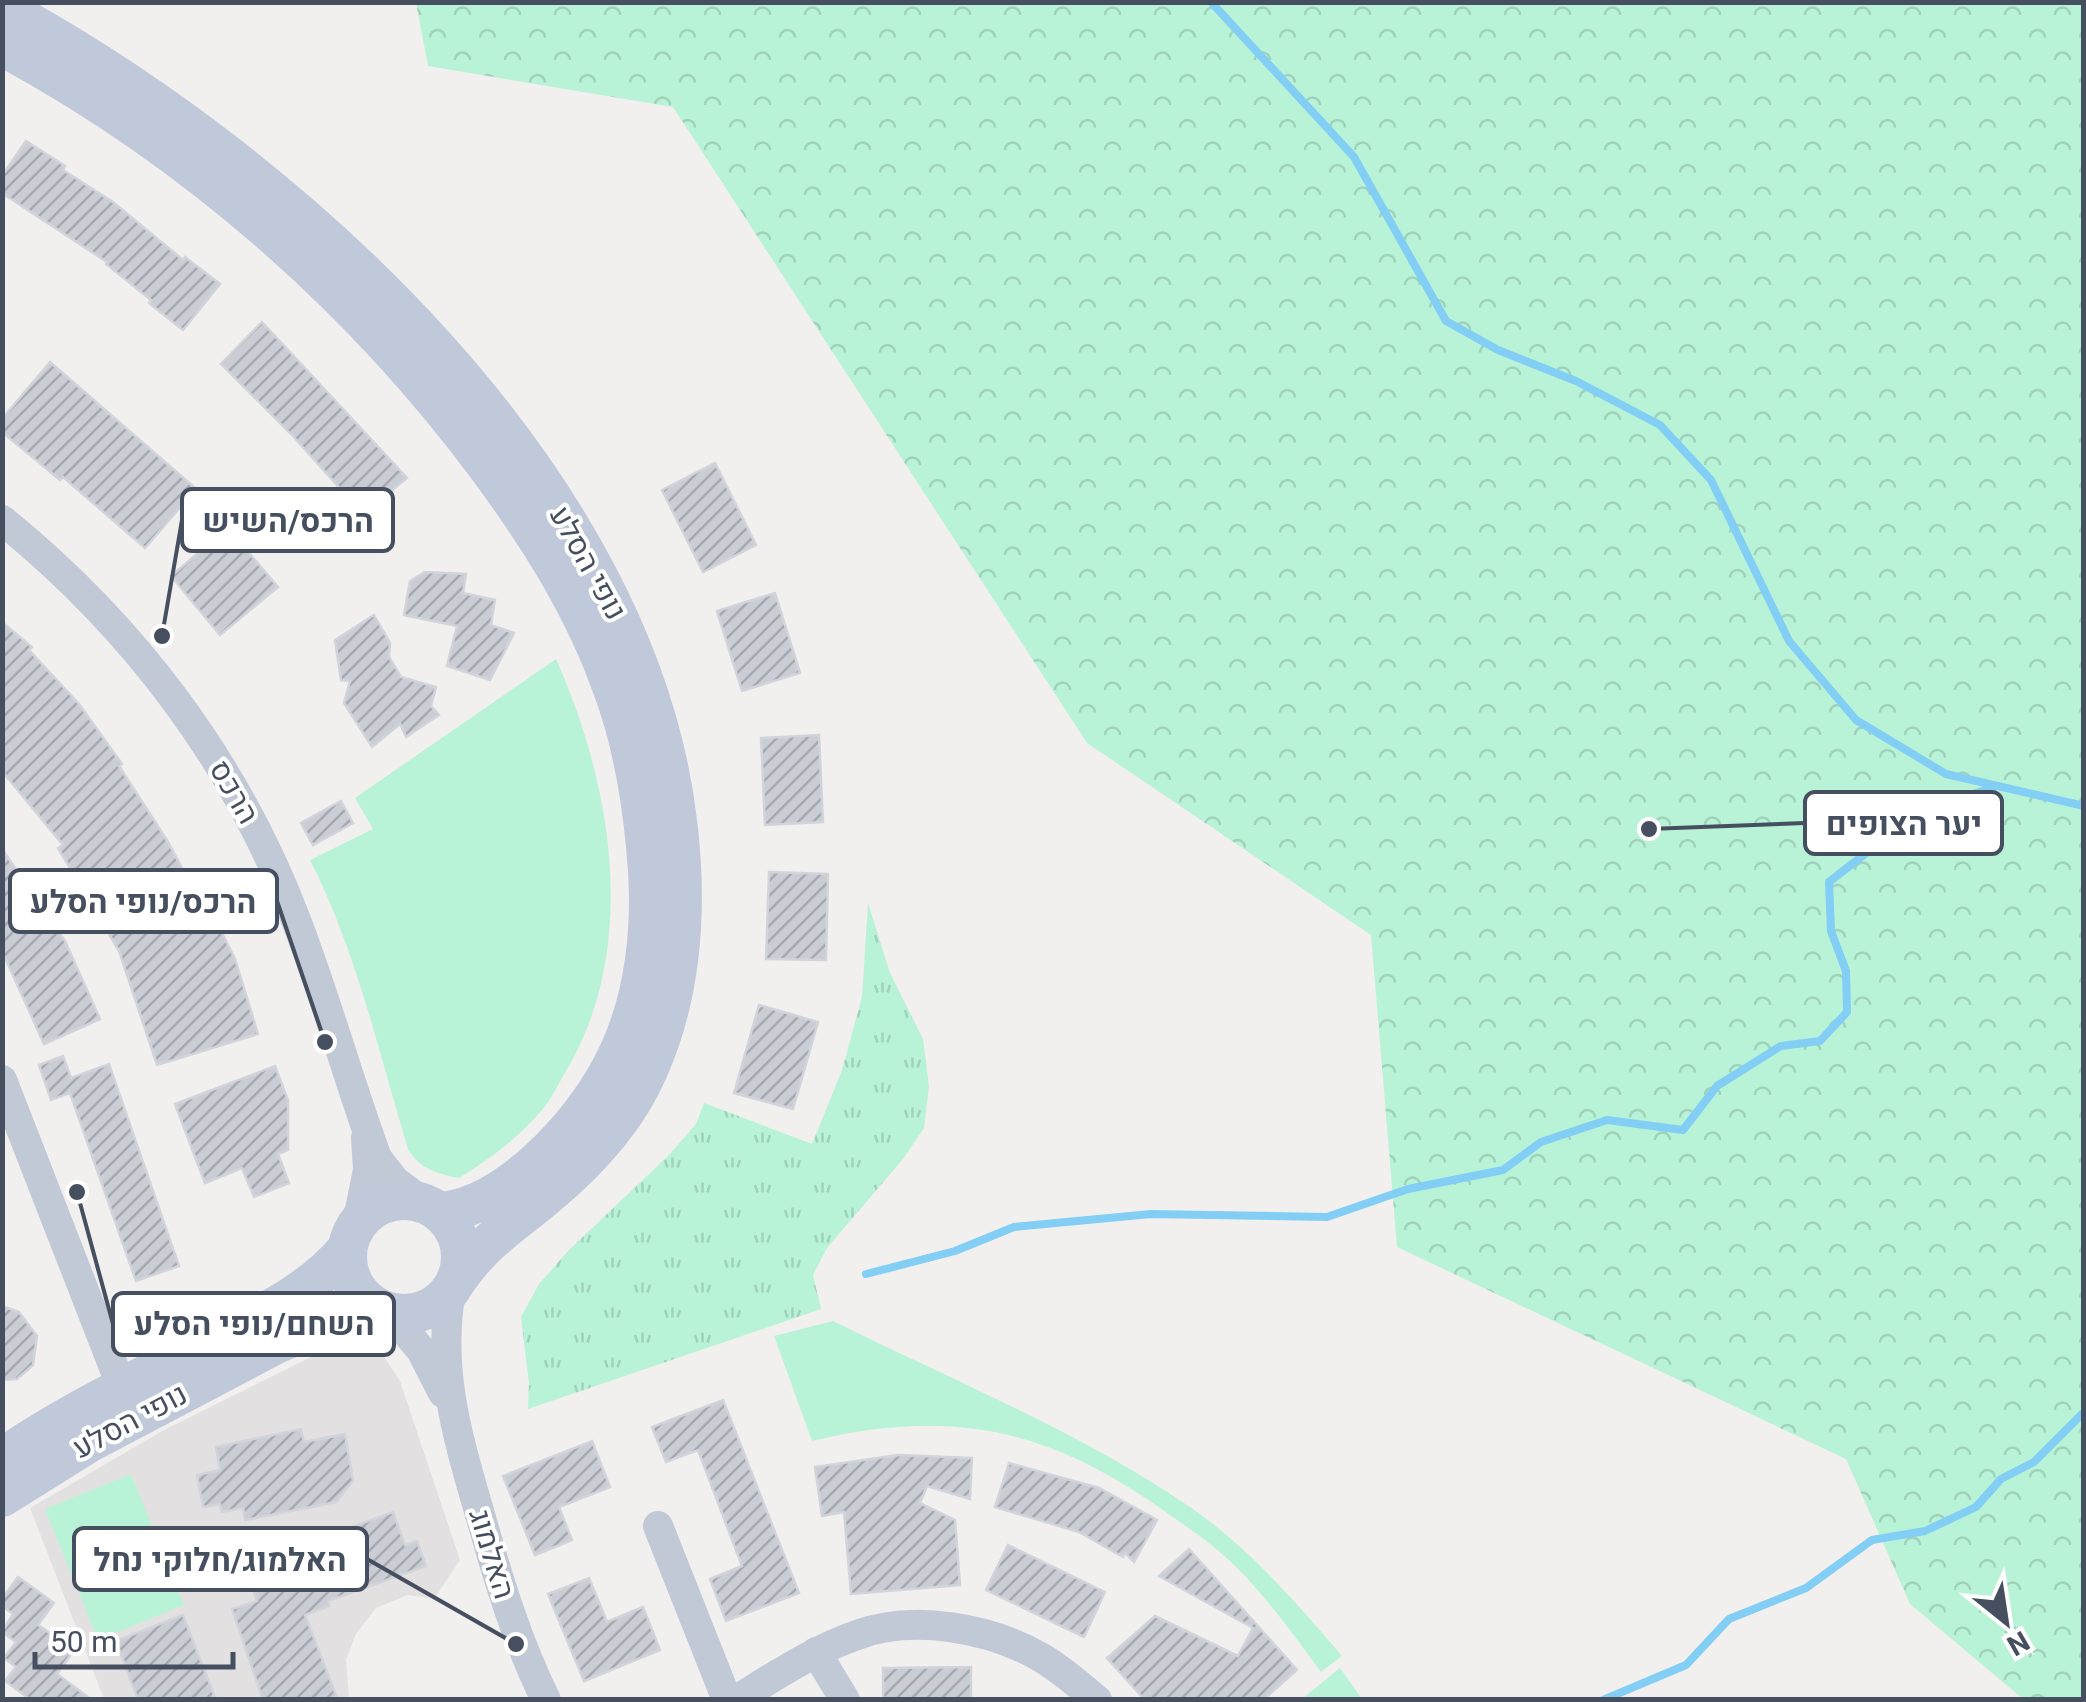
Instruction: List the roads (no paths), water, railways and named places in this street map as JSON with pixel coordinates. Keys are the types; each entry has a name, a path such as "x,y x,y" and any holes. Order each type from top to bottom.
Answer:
{"street":[{"name":"נופי הסלע","path":"2,7 169,110 288,204 365,274 470,388 565,516 617,611 645,677 674,790 684,880 678,968 666,1024 633,1099 596,1147 545,1197 492,1237 454,1285"},
{"name":"נופי הסלע","path":"2,46 110,110 185,164 266,229 352,309 444,410 536,534 587,626 613,688 641,795 650,880 644,964 633,1014 604,1081 548,1150 493,1194 457,1211 433,1208"},
{"name":"הרכס","path":"2,520 54,562 158,675 236,793 295,916 377,1158 395,1182 433,1208"},
{"path":"2,1080 128,1404"},
{"name":"הרכס","path":"352,1237 368,1170 365,1125"},
{"path":"412,1200 433,1208 450,1223 461,1251 454,1285 439,1302 424,1311 407,1314 381,1309 360,1294 352,1281 352,1237 381,1205 412,1200"},
{"name":"נופי הסלע","path":"2,1497 128,1404 326,1274 352,1237"},
{"name":"האלמוג","path":"454,1285 444,1327 450,1405 497,1574 519,1640 546,1700"},
{"name":"נופי הסלע","path":"2,1458 276,1344 381,1309"},
{"name":"האלמוג","path":"381,1309 421,1350 450,1405"},
{"path":"658,1526 727,1700"},
{"path":"736,1700 816,1652 861,1633 896,1626 933,1626 1006,1641 1041,1658 1097,1700"},
{"path":"816,1652 845,1700"}],"waterway":[{"path":"1211,2 1354,157 1446,321 1498,350 1576,381 1660,425 1711,480 1789,641 1856,720 1946,774 2084,806"},
{"path":"866,1274 955,1251 1014,1227 1151,1214 1327,1217 1408,1189 1503,1170 1541,1142 1607,1120 1683,1130 1717,1086 1781,1046 1820,1041 1847,1012 1846,971 1831,931 1829,882 1920,811 1998,786"},
{"path":"1603,1700 1686,1665 1729,1619 1806,1588 1872,1540 1925,1531 1976,1507 2001,1479 2034,1462 2084,1412"}],"place":[{"name":"הרכס/השיש","path":"162,636"},
{"name":"יער הצופים","path":"1649,829"},
{"name":"הרכס/נופי הסלע","path":"325,1042"},
{"name":"השחם/נופי הסלע","path":"77,1192"},
{"name":"האלמוג/חלוקי נחל","path":"516,1644"}]}
